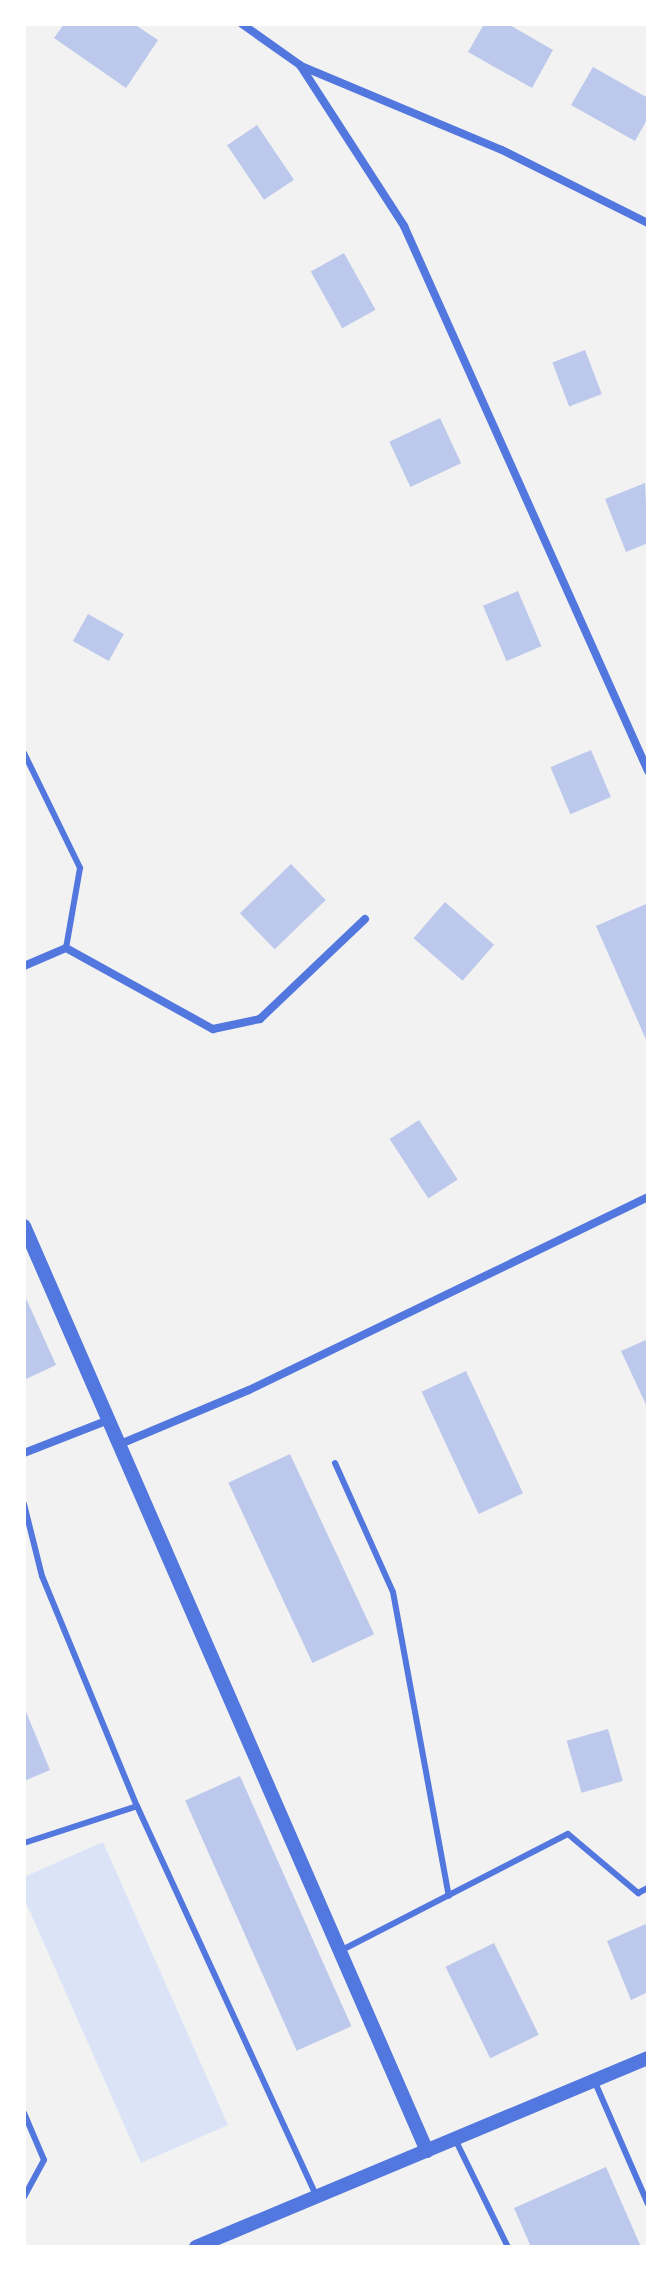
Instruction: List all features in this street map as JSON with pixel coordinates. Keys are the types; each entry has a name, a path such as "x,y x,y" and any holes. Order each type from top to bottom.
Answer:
{"street":[{"path":"242,24 300,65 502,150 648,223"},
{"path":"300,65 404,226 648,771"},
{"path":"24,966 66,948 213,1029 260,1019 365,919"},
{"path":"118,1445 249,1390 648,1197"},
{"path":"24,1226 106,1421 427,2151"},
{"path":"24,1453 106,1421"},
{"path":"196,2247 318,2199 648,2058"}],"lane":[{"path":"24,753 80,868 66,948"},
{"path":"335,1463 393,1592 449,1896"},
{"path":"24,1504 42,1576 137,1806 318,2199"},
{"path":"24,1843 137,1806"},
{"path":"340,1951 568,1834 638,1893 648,1888"},
{"path":"594,2080 648,2204"},
{"path":"24,2113 44,2160 24,2197"},
{"path":"455,2139 508,2247"}],"shaded area":[{"path":"103,1842 228,2125 141,2163 24,1898 24,1877"}],"building":[{"path":"64,24 134,24 158,40 126,88 54,38"},
{"path":"484,24 508,24 553,50 532,88 468,52"},
{"path":"593,67 648,98 648,118 635,141 571,105"},
{"path":"257,125 294,180 264,200 227,145"},
{"path":"344,253 376,310 342,328 311,271"},
{"path":"585,350 602,394 569,406 552,363"},
{"path":"440,418 461,463 410,487 389,442"},
{"path":"645,483 648,543 626,552 605,499"},
{"path":"518,591 541,646 506,661 483,606"},
{"path":"88,614 124,634 109,661 73,641"},
{"path":"591,750 611,797 570,814 550,767"},
{"path":"291,864 326,900 275,949 240,913"},
{"path":"445,902 494,945 463,981 414,938"},
{"path":"646,904 648,909 648,1044 596,926"},
{"path":"419,1120 458,1180 428,1199 390,1139"},
{"path":"24,1294 56,1365 24,1380"},
{"path":"648,1339 648,1409 621,1351"},
{"path":"466,1371 523,1493 479,1514 422,1392"},
{"path":"290,1454 374,1634 312,1663 228,1483"},
{"path":"24,1707 50,1770 24,1781"},
{"path":"608,1729 623,1781 582,1793 567,1741"},
{"path":"240,1776 351,2026 297,2051 185,1800"},
{"path":"648,1923 648,1992 631,2000 607,1941"},
{"path":"494,1943 539,2035 490,2058 445,1967"},
{"path":"606,2167 641,2247 531,2247 514,2208"}]}
